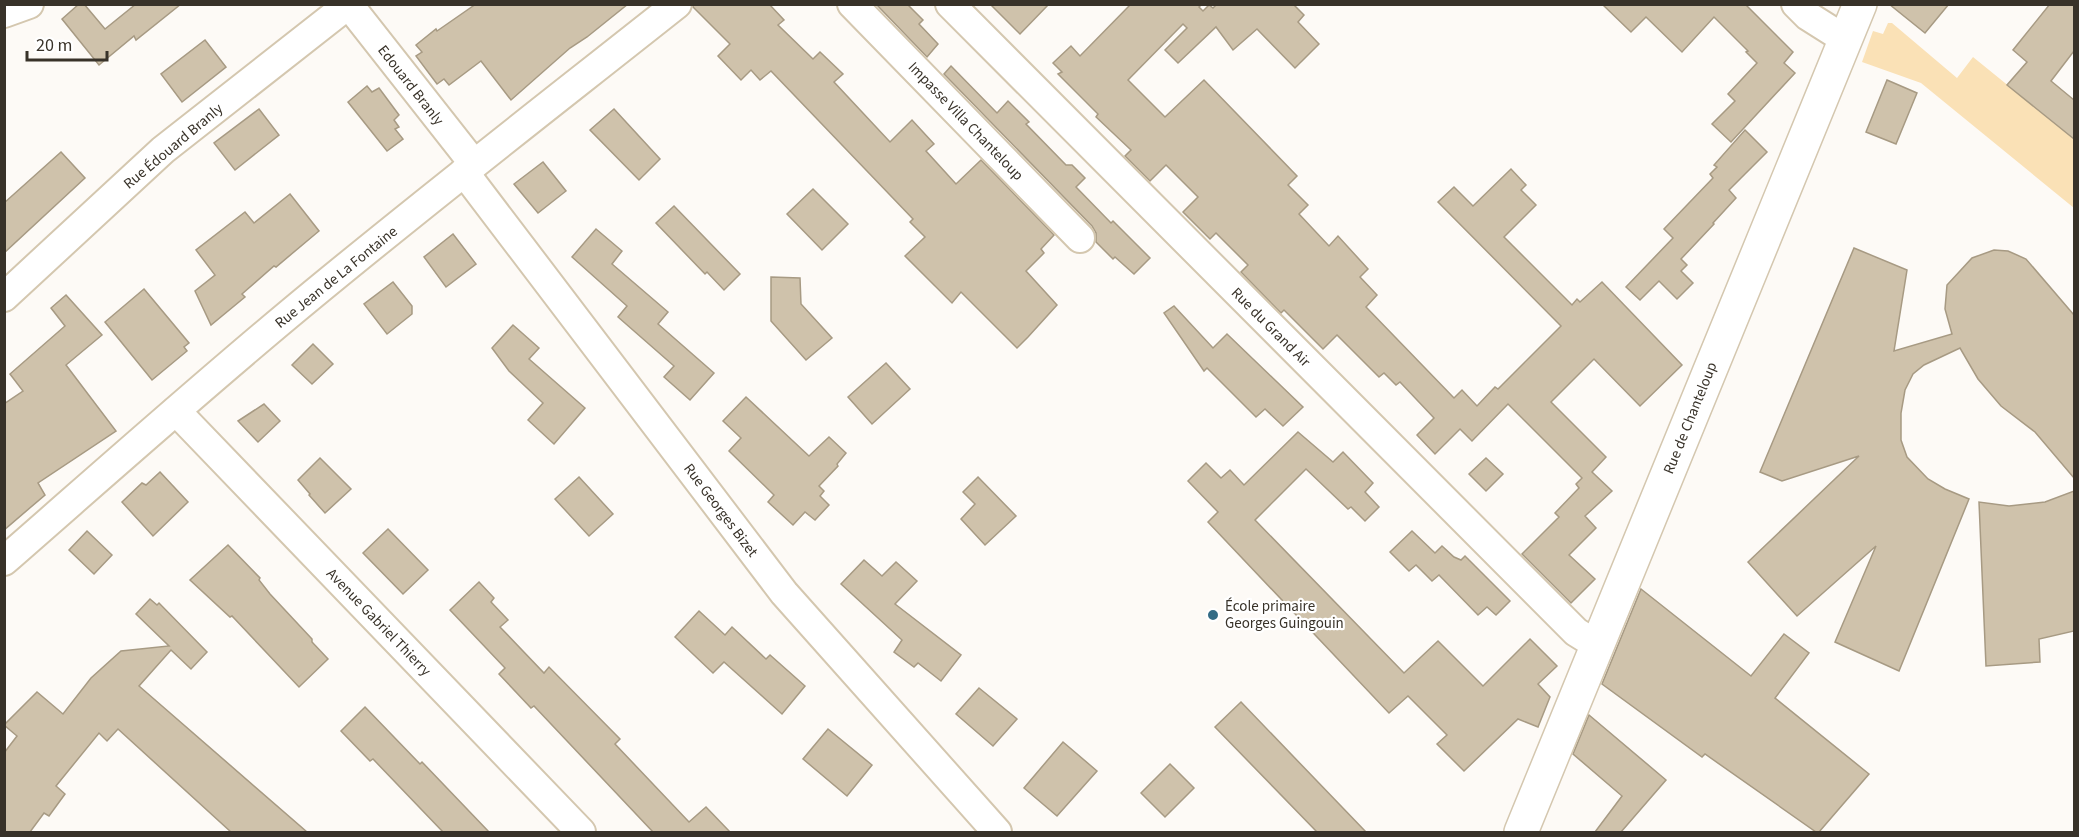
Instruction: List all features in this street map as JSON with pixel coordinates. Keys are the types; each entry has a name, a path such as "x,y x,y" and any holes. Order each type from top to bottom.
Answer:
{"street":[{"path":"4,13 29,4"},
{"name":"Edouard Branly","path":"349,4 469,168"},
{"name":"Rue Édouard Branly","path":"4,297 163,150 349,4"},
{"name":"Rue Jean de La Fontaine","path":"4,561 290,314 469,168 677,4"},
{"name":"Impasse Villa Chanteloup","path":"852,4 1080,238"},
{"name":"Rue du Grand Air","path":"950,4 1576,632 1597,645"},
{"path":"1796,4 1808,15 1846,40"},
{"name":"Rue de Chanteloup","path":"1521,832 1860,4"},
{"name":"Rue Georges Bizet","path":"469,168 784,593 997,832"},
{"name":"Avenue Gabriel Thierry","path":"176,411 581,832"}],"shaded area":[{"path":"1888,23 1892,23 1957,78 1973,57 2074,139 2074,208 1921,83 1862,62 1873,31 1883,34"}],"building":[{"path":"79,4 84,4 105,29 136,4 181,4 136,40 134,36 99,65 62,19"},
{"path":"476,4 628,4 570,48 511,100 481,61 449,85 444,79 437,84 416,56 422,52 416,45 436,29 437,31"},
{"path":"693,4 769,4 784,20 778,25 813,59 820,52 843,74 834,82 890,142 912,120 934,144 926,151 956,184 981,160 1054,235 1041,249 1044,253 1026,271 1057,305 1017,348 961,292 952,303 905,256 925,237 910,222 913,219 771,71 760,80 751,70 741,80 718,56 730,44 693,7"},
{"path":"876,4 907,4 923,20 919,24 938,44 927,57"},
{"path":"990,4 1049,4 1020,34"},
{"path":"1131,4 1202,4 1199,7 1203,11 1209,5 1213,8 1217,4 1293,4 1304,15 1298,22 1319,44 1295,68 1257,29 1233,50 1216,27 1178,63 1165,50 1187,28 1183,24 1128,80 1165,117 1204,80 1297,176 1288,185 1308,205 1299,214 1329,246 1338,236 1368,269 1360,277 1377,295 1366,307 1454,398 1462,390 1477,406 1495,387 1498,389 1561,326 1438,202 1454,187 1473,206 1511,169 1526,185 1521,190 1536,205 1504,237 1572,305 1577,299 1580,302 1602,282 1682,365 1640,406 1594,359 1551,402 1606,457 1592,472 1612,491 1585,516 1596,528 1569,555 1595,579 1571,603 1522,554 1559,517 1555,513 1579,488 1576,484 1582,478 1508,404 1472,441 1460,429 1435,454 1417,435 1434,418 1400,382 1396,385 1384,373 1379,377 1337,335 1323,349 1284,310 1281,313 1241,272 1248,265 1216,233 1210,239 1183,212 1198,197 1166,165 1150,181 1125,156 1131,150 1096,117 1098,114 1058,74 1062,72 1053,63 1071,46 1080,56"},
{"path":"1602,4 1745,4 1793,52 1784,63 1795,73 1731,142 1712,124 1735,101 1728,94 1757,63 1746,52 1748,51 1714,17 1682,52 1646,17 1631,32"},
{"path":"1889,4 1949,4 1925,33"},
{"path":"2050,4 2074,4 2074,51 2051,81 2074,100 2074,139 2007,85 2027,62 2013,50"},
{"path":"205,40 226,67 182,102 161,74"},
{"path":"951,66 997,113 1008,101 1029,122 1026,124 1066,165 1072,165 1085,178 1076,187 1150,258 1134,274 1115,257 1113,259 1096,242 1096,233 1092,226 944,74"},
{"path":"1887,80 1917,93 1896,144 1866,132"},
{"path":"367,86 372,92 379,88 399,115 394,120 399,127 395,129 403,139 387,151 348,102"},
{"path":"259,109 279,135 235,170 214,143"},
{"path":"614,109 660,159 639,180 590,130"},
{"path":"1745,130 1767,152 1729,190 1736,198 1681,259 1687,265 1681,271 1693,283 1677,299 1659,281 1640,300 1626,287 1673,238 1664,229 1713,178 1710,174 1717,167 1714,165"},
{"path":"61,152 85,178 4,253 4,203"},
{"path":"543,162 566,191 538,213 514,184"},
{"path":"813,189 848,224 822,250 787,214"},
{"path":"290,194 319,231 276,267 274,266 242,294 245,297 211,325 195,291 215,275 196,250 245,212 254,223"},
{"path":"674,206 740,274 724,290 707,272 705,274 656,223"},
{"path":"596,229 622,251 612,264 668,312 658,324 714,373 690,400 664,377 674,366 618,317 627,306 572,257"},
{"path":"453,234 476,264 446,287 424,257"},
{"path":"1854,248 1907,270 1894,351 1952,334 1945,309 1947,285 1972,258 1994,250 2008,251 2026,259 2074,315 2074,478 2035,432 2001,406 1978,379 1960,348 1924,365 1913,374 1905,390 1901,413 1901,440 1907,457 1928,479 1969,499 1899,671 1835,642 1876,546 1797,616 1748,562 1859,456 1782,481 1760,472"},
{"path":"771,277 800,278 801,304 832,338 806,360 771,321"},
{"path":"393,282 412,306 412,314 387,334 364,304"},
{"path":"144,289 189,343 184,347 187,351 152,380 105,322"},
{"path":"66,295 102,335 66,365 116,431 38,483 45,495 4,530 4,404 23,391 10,374 65,326 51,308"},
{"path":"1174,306 1213,348 1227,334 1303,407 1283,426 1265,409 1256,417 1207,368 1204,371 1164,313"},
{"path":"513,325 539,348 529,359 585,408 554,444 528,420 543,403 509,371 492,348"},
{"path":"313,344 333,364 312,384 292,365"},
{"path":"886,363 910,389 872,424 848,397"},
{"path":"746,397 809,456 829,437 846,453 837,464 838,466 819,486 824,491 820,496 829,505 815,520 805,512 793,525 768,502 774,495 729,451 741,438 723,421"},
{"path":"264,404 280,421 258,442 238,421"},
{"path":"1298,432 1333,462 1343,452 1373,483 1365,492 1379,507 1365,521 1351,507 1348,509 1306,469 1255,520 1404,673 1438,641 1483,686 1530,639 1557,666 1538,684 1550,697 1538,727 1518,719 1464,771 1437,744 1447,735 1408,696 1389,713 1208,522 1218,512 1188,481 1206,463 1221,478 1230,470 1244,485"},
{"path":"320,458 351,489 325,513 298,480"},
{"path":"1486,458 1503,474 1486,491 1469,474"},
{"path":"160,472 188,502 153,536 122,502 142,483 146,485"},
{"path":"579,477 613,514 589,536 555,499"},
{"path":"978,477 1016,516 985,545 961,519 975,504 963,492"},
{"path":"2074,491 2074,631 2039,639 2040,662 1986,666 1979,502 2009,506 2045,502"},
{"path":"388,529 428,570 403,594 363,553"},
{"path":"87,531 112,555 94,574 69,550"},
{"path":"1412,531 1435,553 1442,546 1454,557 1461,560 1465,556 1510,601 1496,615 1487,607 1478,615 1439,575 1432,581 1416,565 1409,571 1390,552"},
{"path":"228,545 260,578 259,580 270,594 328,659 299,687 232,616 230,617 190,580"},
{"path":"864,560 882,576 896,562 917,581 895,604 961,655 941,681 918,663 914,667 894,652 902,640 841,584"},
{"path":"479,582 494,598 491,602 508,620 500,627 544,673 549,667 620,739 615,744 689,822 706,807 730,832 653,832 534,706 531,708 499,674 505,668 450,610"},
{"path":"1641,589 1751,676 1784,634 1809,653 1775,698 1869,774 1819,832 1705,754 1702,757 1602,684"},
{"path":"150,599 157,605 159,603 207,652 191,669 171,650 139,686 307,832 231,832 118,729 107,741 99,733 56,786 65,794 49,816 44,813 30,832 4,832 4,753 17,736 4,725 37,692 63,714 91,678 121,651 169,646 136,614"},
{"path":"699,611 725,635 732,627 766,659 770,655 805,686 782,714 724,662 713,673 675,637"},
{"path":"979,688 1017,719 993,746 956,714"},
{"path":"1241,702 1366,832 1317,832 1215,727"},
{"path":"365,707 489,832 443,832 373,759 370,761 341,731"},
{"path":"1589,715 1666,780 1621,832 1595,832 1622,796 1573,754"},
{"path":"828,729 872,765 847,796 803,759"},
{"path":"1063,742 1097,771 1057,816 1024,788"},
{"path":"1170,764 1194,788 1165,817 1141,793"}],"place":[{"name":"École primaire Georges Guingouin","path":"1213,615"}]}
